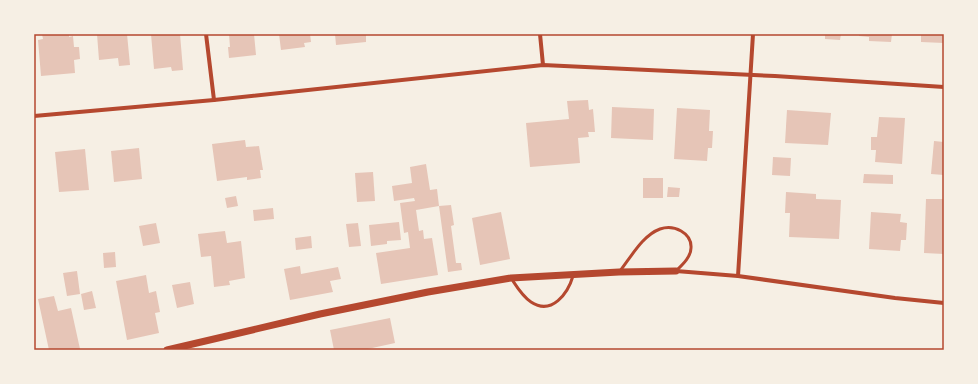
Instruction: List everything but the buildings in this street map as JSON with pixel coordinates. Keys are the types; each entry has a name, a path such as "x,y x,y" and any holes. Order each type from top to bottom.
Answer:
{"street":[{"path":"206,34 214,100"},
{"path":"540,34 543,65"},
{"path":"738,276 753,34"},
{"path":"34,116 214,100 543,65 750,75 944,87"},
{"path":"167,350 343,309 428,292 511,278 619,272 676,271 738,276 895,298 944,303"}],"lane":[{"path":"619,272 646,238 660,229 671,227 682,231 689,239 691,249 687,259 676,271"},
{"path":"511,278 521,293 532,303 544,306 556,303 564,296 570,286 573,275"}]}
